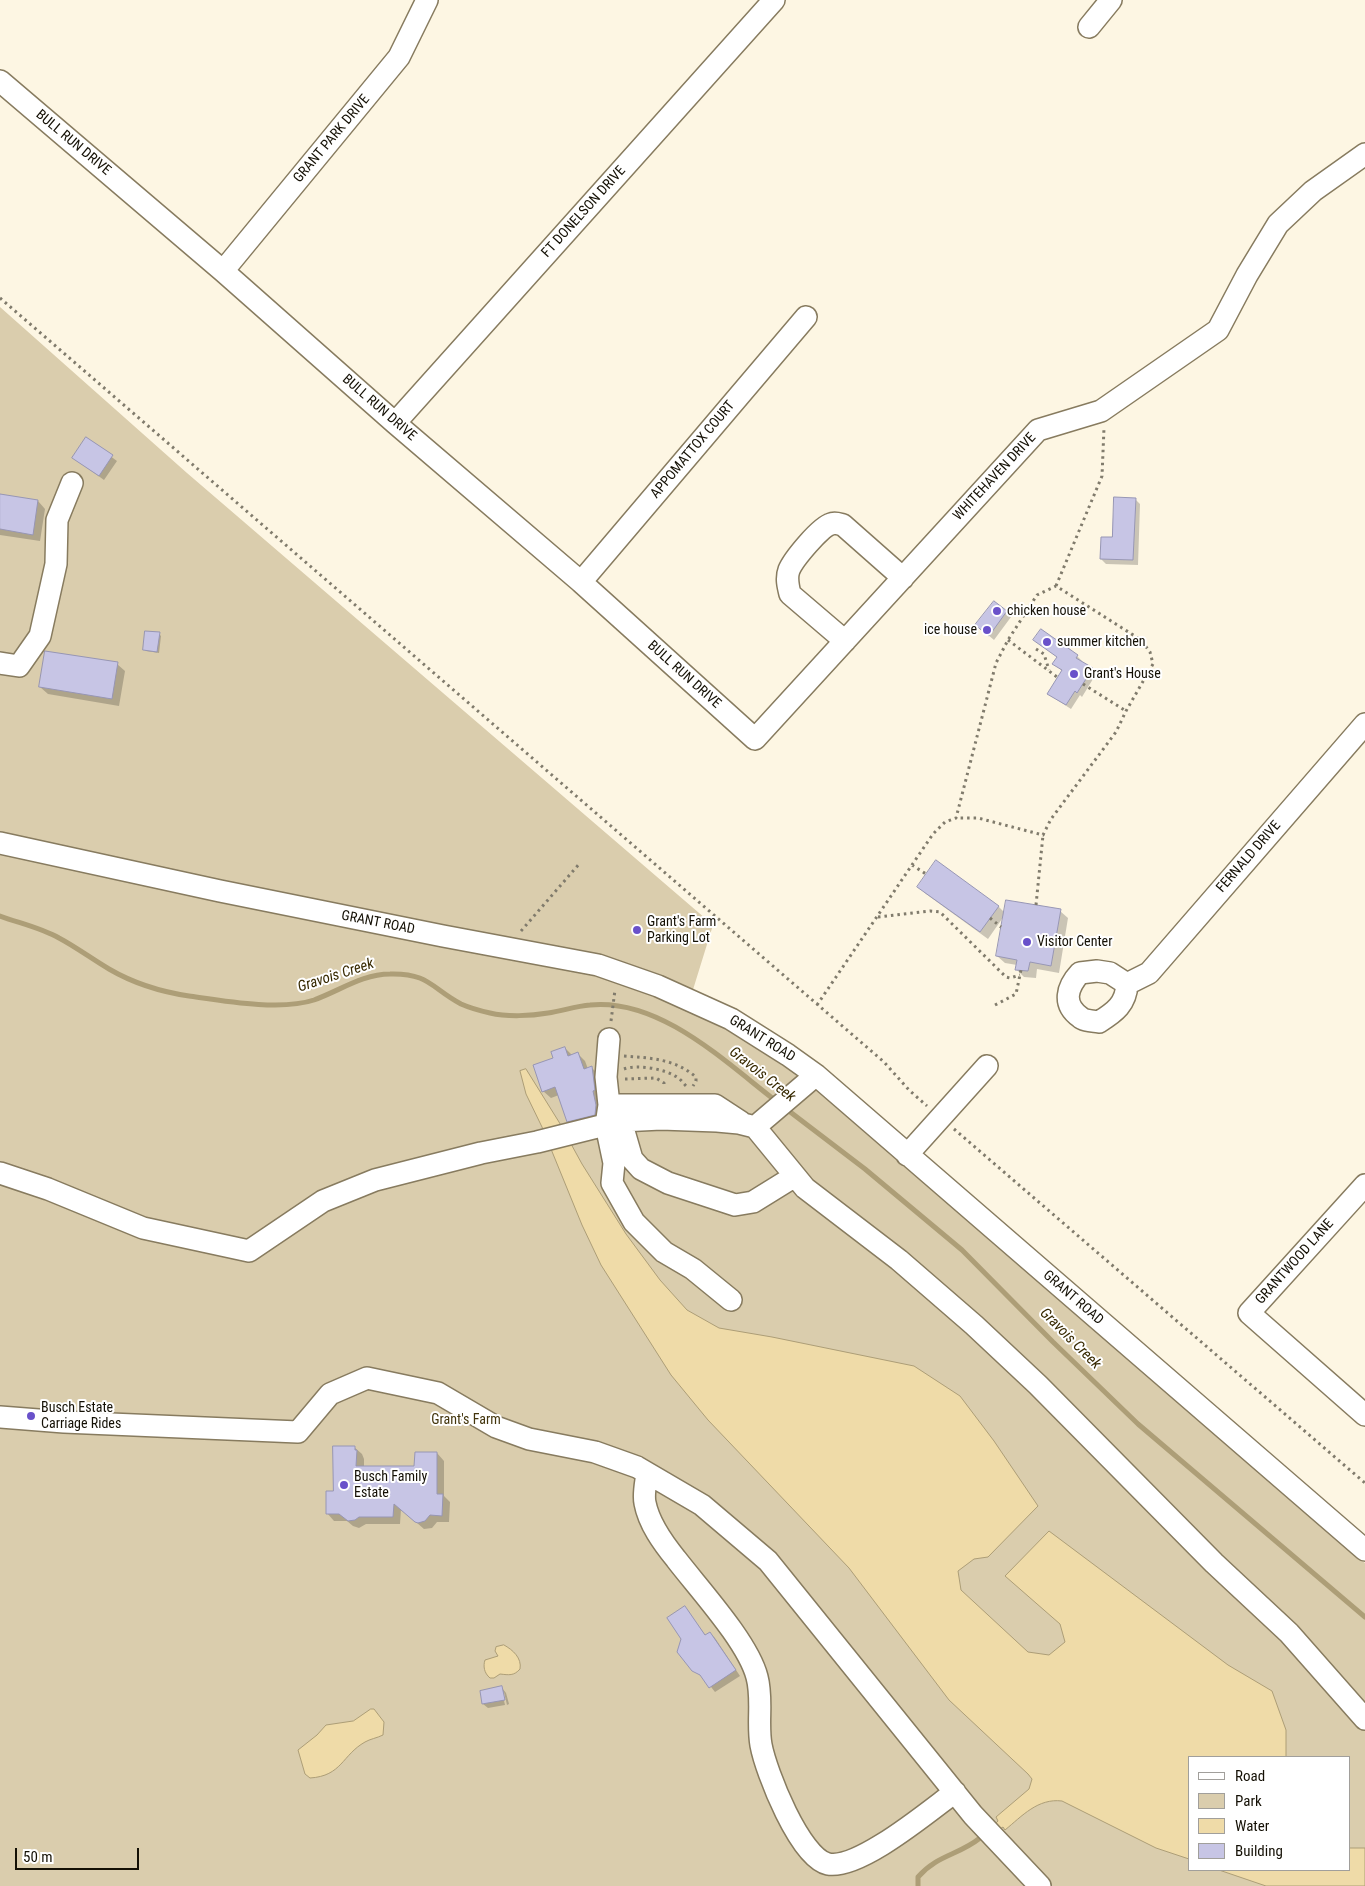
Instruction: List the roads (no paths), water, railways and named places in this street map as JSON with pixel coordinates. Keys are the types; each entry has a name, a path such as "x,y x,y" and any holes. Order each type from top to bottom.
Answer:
{"street":[{"name":"GRANT PARK DRIVE","path":"223,270 399,58 427,0"},
{"name":"FT DONELSON DRIVE","path":"395,423 774,0"},
{"path":"1089,27 1111,0"},
{"name":"BULL RUN DRIVE","path":"0,81 223,270 395,423 581,582 755,739"},
{"name":"WHITEHAVEN DRIVE","path":"755,739 1038,430 1101,411 1218,330 1247,275 1278,224 1313,191 1365,154"},
{"name":"APPOMATTOX COURT","path":"581,582 806,317"},
{"path":"0,663 19,666 40,636 56,564 57,520 72,483"},
{"path":"845,641 790,594 787,582 789,570 806,546 825,526 833,523 842,525 903,578"},
{"name":"FERNALD DRIVE","path":"1127,984 1149,973 1365,724"},
{"name":"GRANT ROAD","path":"0,843 230,893 598,965 658,986 731,1019 816,1075 1365,1550"},
{"path":"609,1047 606,1077 612,1117 614,1163 612,1183 634,1222 664,1252 693,1269 731,1300"},
{"path":"907,1155 987,1066"},
{"path":"0,1173 48,1189 143,1228 249,1251 323,1200 375,1180 481,1153 577,1132 612,1117 757,1122 795,1094 816,1075"},
{"path":"612,1117 632,1159 641,1168 668,1183 735,1206 753,1202 795,1176"},
{"path":"757,1122 805,1188 900,1260 974,1324 1038,1385 1214,1563 1289,1633 1365,1720"},
{"name":"GRANTWOOD LANE","path":"1365,1185 1249,1313 1365,1415"},
{"path":"0,1417 64,1422 298,1432 330,1394 367,1378 438,1393 496,1426 529,1440 595,1452 637,1467 702,1504 768,1561 973,1815 1040,1886"},
{"path":"647,1473 644,1502 651,1523 667,1548 748,1654 757,1677 760,1742 765,1765 783,1805 804,1844 814,1856 828,1864 844,1864 863,1856 955,1792"}],"water":[{"path":"526,1069 626,1234 660,1280 687,1310 719,1328 914,1366 960,1396 994,1441 1038,1506 988,1557 974,1559 958,1571 961,1590 1028,1652 1049,1655 1065,1642 1060,1624 1005,1576 1049,1531 1228,1665 1272,1691 1286,1730 1286,1756 1188,1756 1188,1859 1156,1848 1062,1801 1045,1802 1038,1805 1005,1830 1003,1827 1000,1829 996,1823 998,1821 996,1817 1029,1789 1032,1779 949,1700 849,1568 708,1420 671,1375 601,1265 526,1094 520,1071"},
{"path":"504,1645 511,1649 520,1661 520,1669 513,1674 500,1674 490,1678 484,1669 485,1660 498,1656 495,1651 496,1647"},
{"path":"374,1709 384,1722 383,1735 357,1747 329,1773 310,1778 305,1774 298,1750 326,1725 353,1721"},
{"path":"1350,1848 1365,1848 1365,1886 1266,1886 1222,1871 1350,1871"}],"waterway":[{"name":"Gravois Creek","path":"0,916 52,934 128,979 168,992 189,996 252,1004 285,1005 314,1000 370,977 403,974 422,979 461,1004 497,1014 511,1016 534,1015 580,1006 616,1006 641,1012 666,1022 690,1036 776,1101"},
{"name":"Gravois Creek","path":"785,1108 865,1169 962,1250 1138,1424 1365,1617"},
{"path":"918,1886 918,1877 925,1870 940,1859 972,1844 980,1838"}],"place":[{"name":"chicken house","path":"997,611"},
{"name":"ice house","path":"987,630"},
{"name":"summer kitchen","path":"1047,642"},
{"name":"Grant's House","path":"1074,674"},
{"name":"Grant's Farm Parking Lot","path":"637,930"},
{"name":"Visitor Center","path":"1027,942"},
{"name":"Busch Estate Carriage Rides","path":"31,1416"},
{"name":"Busch Family Estate","path":"344,1485"}],"park label":[{"name":"Grant's Farm","path":"466,1420"}]}
